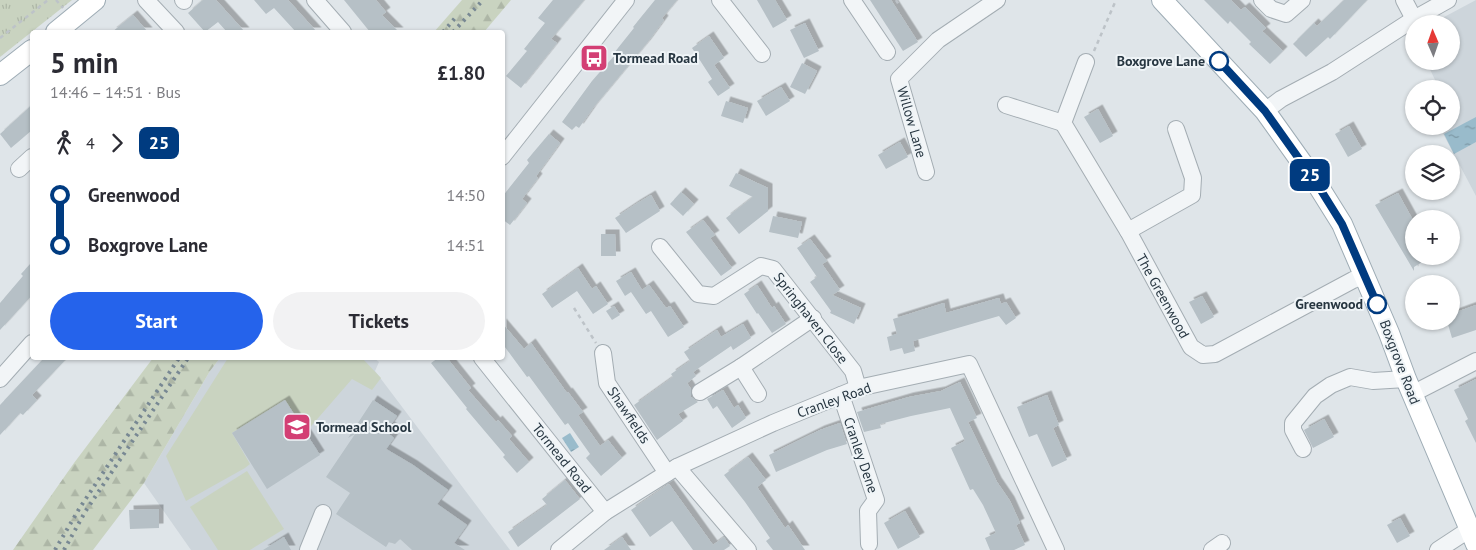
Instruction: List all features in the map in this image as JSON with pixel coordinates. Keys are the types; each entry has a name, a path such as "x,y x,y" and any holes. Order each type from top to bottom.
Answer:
{"main road":[{"path":"58,30 95,0"},
{"name":"Boxgrove Road","path":"1162,0 1265,111 1342,224 1389,332 1409,387 1473,537"},
{"path":"0,75 30,54"}],"street":[{"path":"146,0 174,30"},
{"path":"315,0 341,30"},
{"path":"505,153 626,0"},
{"path":"720,0 762,54"},
{"path":"852,0 887,52"},
{"name":"Willow Lane","path":"926,172 899,79 938,40 998,0"},
{"path":"1262,0 1271,9 1286,14 1302,0"},
{"path":"1404,0 1412,15"},
{"path":"1421,15 1448,0"},
{"path":"1265,111 1281,99 1332,72 1405,25"},
{"path":"1006,105 1063,123 1086,62"},
{"name":"The Greenwood","path":"1063,123 1128,231 1191,347 1203,355 1215,354 1365,275"},
{"path":"1128,231 1192,195 1193,178 1176,130"},
{"path":"19,169 30,159"},
{"name":"Springhaven Close","path":"660,247 698,294 714,296 761,266 774,269 853,371 858,388"},
{"path":"700,392 741,368 813,318"},
{"path":"0,379 30,345"},
{"name":"Shawfields","path":"602,353 607,382 672,470 748,550"},
{"name":"Tormead Road","path":"484,360 605,512"},
{"path":"1303,449 1293,430 1290,418 1331,385 1350,377 1409,387 1476,360"},
{"name":"Cranley Road","path":"559,550 605,512 672,470 773,423 858,388 968,364 1056,550"},
{"path":"741,368 758,394"},
{"name":"Cranley Dene","path":"840,395 876,500 868,511 869,544"},
{"path":"308,550 323,513"},
{"path":"1438,550 1473,537"}],"path":[{"path":"0,38 48,0"},
{"path":"56,0 62,7"},
{"path":"896,0 899,5"},
{"path":"1086,62 1090,60 1116,0"},
{"path":"574,308 602,353"}],"shaded area":[{"path":"1476,0 1476,196 1460,166 1460,145 1449,145 1444,135 1460,135 1460,80 1435,80 1430,70 1460,70 1460,15 1448,15"},
{"name":"Tormead School","path":"218,360 376,360 379,362 375,371 510,550 191,550 144,483 210,371"}],"green space":[{"path":"0,0 72,0 34,30 30,30 30,33 0,57"},
{"path":"462,0 511,0 486,30 436,30"},
{"path":"151,360 218,360 210,371 144,483 93,550 13,550 74,463"},
{"path":"227,360 364,360 381,378 372,390 352,379 306,432 285,400 232,433 250,464 186,501 166,456"},
{"path":"247,471 284,529 250,550 218,550 190,507"}],"water":[{"path":"1476,117 1476,142 1460,151 1460,145 1450,145 1444,135 1460,135 1460,126"},
{"path":"570,433 579,447 571,452 562,438"}],"building":[{"path":"203,0 216,0 243,30 225,30 218,22 208,30 203,30 188,13"},
{"path":"254,0 288,0 315,30 294,30 274,8 266,14"},
{"path":"344,0 376,0 386,12 382,15 397,30 368,30"},
{"path":"553,0 584,0 551,39 557,43 521,88 506,76 527,51 524,49 545,23 538,18"},
{"path":"655,0 677,0 662,18 664,20 647,43 593,108 579,128 576,126 572,130 562,122 592,81 616,54 614,53"},
{"path":"757,0 775,0 787,20 773,28"},
{"path":"870,0 891,0 918,42 903,51"},
{"path":"1204,0 1231,0 1241,10 1245,7 1266,28 1262,31 1283,51 1270,64 1249,44 1251,42 1230,21 1228,24"},
{"path":"1344,0 1367,0 1330,39 1328,37 1306,57 1293,44 1314,23 1317,26"},
{"path":"133,15 146,30 114,30"},
{"path":"805,23 819,51 804,58 790,30"},
{"path":"709,36 724,58 714,65 730,88 718,96 708,82 712,79 692,48"},
{"path":"802,63 817,71 805,94 790,87"},
{"path":"781,87 790,101 766,116 757,101"},
{"path":"726,101 748,108 743,123 721,116"},
{"path":"30,107 30,132 11,148 0,134"},
{"path":"1098,109 1113,136 1100,143 1084,117"},
{"path":"1349,126 1362,149 1348,157 1335,134"},
{"path":"549,134 560,143 536,176 538,178 522,199 527,203 510,225 505,221 505,193 529,163 527,160"},
{"path":"900,142 908,157 886,169 878,155"},
{"path":"736,173 768,188 768,211 739,234 726,218 753,197 729,186"},
{"path":"681,192 694,204 683,216 670,204"},
{"path":"1398,193 1407,210 1405,210 1405,256 1375,205"},
{"path":"651,195 660,211 626,233 615,218"},
{"path":"773,216 802,222 798,238 769,232"},
{"path":"703,220 715,235 710,238 732,268 721,276 686,232"},
{"path":"601,234 615,234 616,256 601,256"},
{"path":"810,239 827,261 822,264 840,290 832,295 861,308 854,324 830,313 831,311 810,282 817,277 797,248"},
{"path":"30,264 30,297 0,330 0,303 23,276 21,274"},
{"path":"578,268 592,289 596,286 608,304 593,314 577,291 552,308 542,294"},
{"path":"631,272 642,290 649,285 666,308 670,306 684,327 668,337 651,311 646,314 631,292 625,296 616,281"},
{"path":"757,285 772,308 774,306 786,324 772,333 744,294"},
{"path":"1202,296 1214,317 1201,324 1189,302"},
{"path":"999,298 1001,304 1006,302 1016,318 1006,325 999,316 913,341 915,351 904,354 902,348 890,351 887,337 897,334 893,319 944,303 946,313"},
{"path":"1476,305 1476,330 1452,338 1450,330 1460,330 1460,311"},
{"path":"614,306 620,315 612,320 606,311"},
{"path":"743,324 751,338 733,350 731,346 693,372 696,376 687,383 691,389 691,397 698,402 678,414 683,421 657,440 634,405 673,377 671,374 690,361 684,352 717,330 721,337"},
{"path":"505,327 524,349 531,343 583,412 578,415 600,446 608,440 622,458 601,476 586,458 590,454 568,423 565,425 529,376 527,377 505,347"},
{"path":"42,360 65,360 32,395 37,400 23,415 20,413 0,435 0,405"},
{"path":"435,360 449,360 471,388 468,390 496,422 498,420 512,436 509,439 529,462 517,473 503,457 505,455 466,409 431,363"},
{"path":"1476,379 1476,443 1465,421 1468,419 1454,390"},
{"path":"960,382 977,418 968,422 997,482 1010,501 1020,523 1016,525 1025,545 1014,550 990,550 985,538 996,533 983,505 973,489 970,490 951,448 965,441 950,408 880,424 881,428 864,432 857,412 909,397 941,391"},
{"path":"723,390 734,408 738,405 746,418 732,428 717,406 713,409 707,399"},
{"path":"1047,395 1059,425 1053,428 1067,460 1052,467 1037,434 1029,437 1017,407"},
{"path":"285,400 320,455 267,489 232,433"},
{"name":"Tormead School","path":"373,400 397,416 390,426 393,428 389,434 394,438 386,449 413,465 448,490 437,504 467,525 454,543 465,550 412,550 400,539 395,544 389,542 386,547 336,514 350,493 326,477 355,434 348,438"},
{"path":"1324,419 1334,437 1313,448 1304,430"},
{"path":"840,423 847,444 827,450 776,472 769,455 820,430"},
{"path":"748,457 766,480 757,487 785,528 788,525 805,550 773,550 766,541 770,538 724,475"},
{"path":"565,480 580,499 518,547 508,532 547,505 542,499"},
{"path":"669,484 713,545 724,537 730,546 724,550 693,550 672,521 650,537 631,510"},
{"path":"159,509 159,528 130,529 129,510"},
{"path":"905,511 920,537 898,549 884,523"},
{"path":"1400,518 1410,536 1397,543 1387,525"},
{"path":"284,537 291,550 263,550"},
{"path":"622,537 631,550 604,550"}],"railway":[{"path":"455,30 483,0"},
{"path":"445,30 456,17"},
{"path":"55,550 79,509 178,360"},
{"path":"64,550 85,512 187,360"}],"bus line":[{"name":"25","path":"1219,61 1265,111 1317,184 1342,224 1377,304"}],"place":[{"name":"Tormead Road","path":"594,58"},
{"name":"Boxgrove Lane","path":"1219,61"},
{"name":"Greenwood","path":"1377,304"},
{"name":"Tormead School","path":"297,427"}]}
